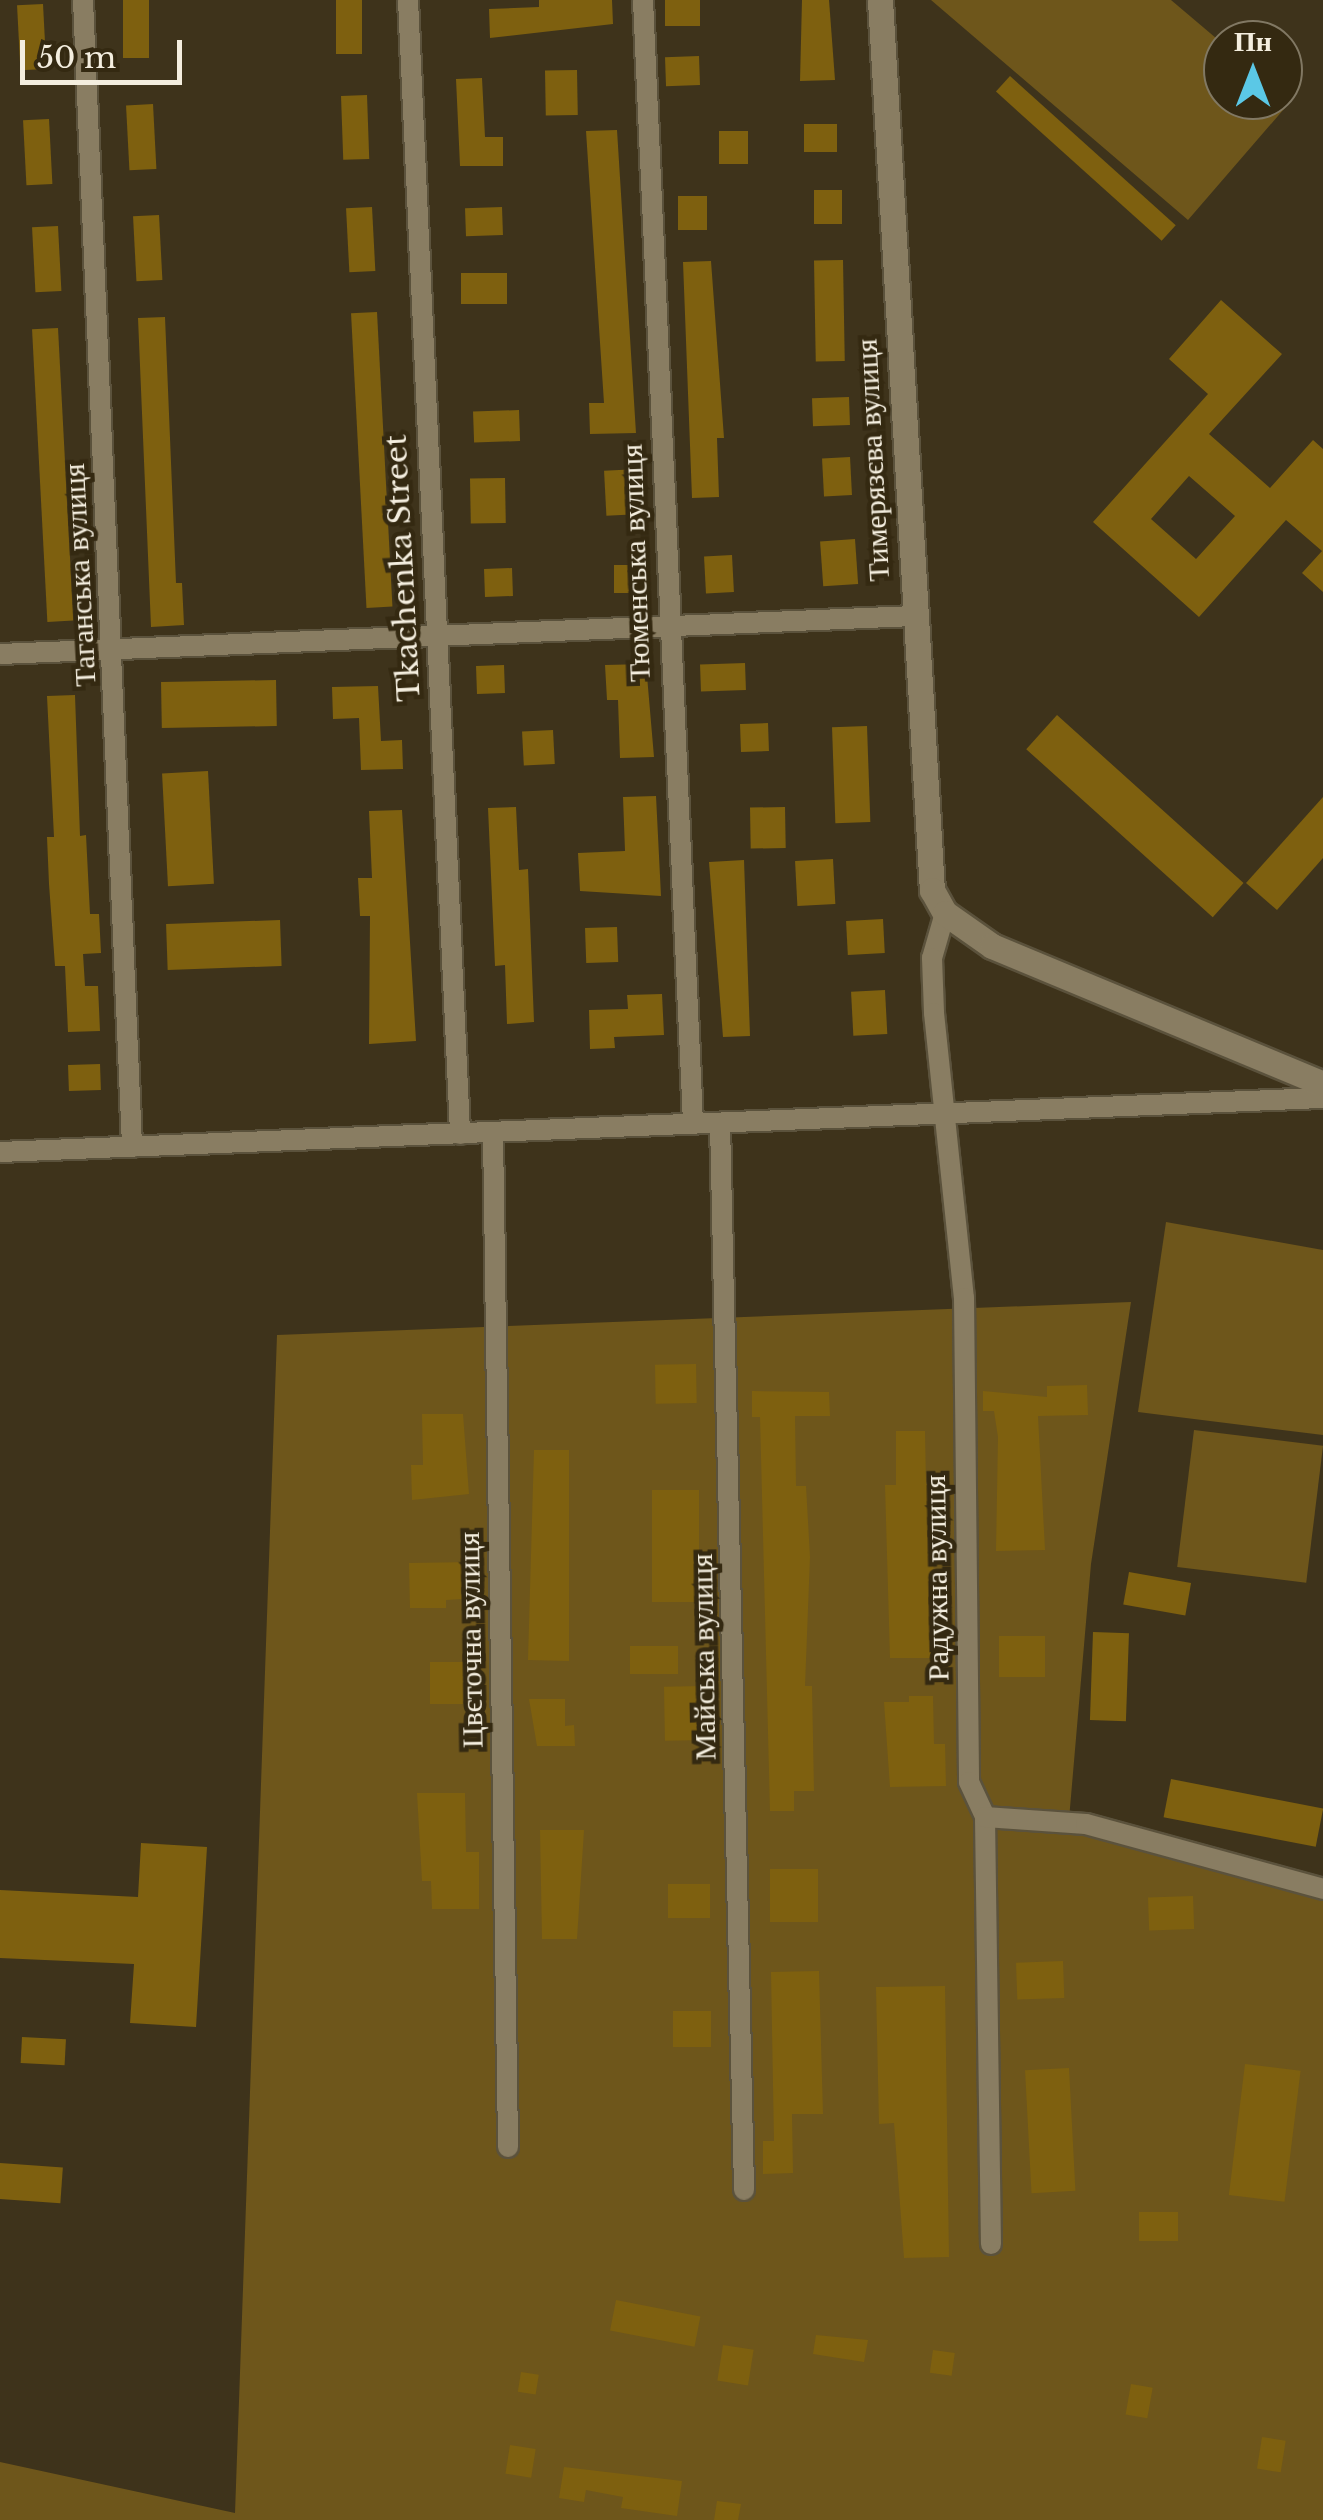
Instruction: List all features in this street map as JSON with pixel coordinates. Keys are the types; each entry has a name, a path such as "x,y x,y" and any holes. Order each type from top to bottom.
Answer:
{"street":[{"name":"Таганська вулиця","path":"83,0 114,646 132,1147"},
{"name":"Tkachenka Street","path":"408,0 460,1134"},
{"name":"Тюменська вулиця","path":"643,0 692,1124"},
{"name":"Тимерязєва вулиця","path":"880,0 927,866 944,913"},
{"path":"0,654 114,646 668,631 914,616"},
{"path":"944,913 992,946 1323,1084"},
{"name":"Радужна вулиця","path":"944,913 932,958 943,1114 964,1298 969,1782 985,1817 991,2244"},
{"path":"0,1152 1323,1098"},
{"name":"Майська вулиця","path":"720,1123 744,2190"},
{"name":"Цвєточна вулиця","path":"493,1132 508,2146"},
{"path":"985,1817 1086,1824 1323,1889"}],"shaded area":[{"path":"931,0 1171,0 1203,27 1203,120 1274,120 1188,220"},
{"path":"1166,1222 1323,1250 1323,1435 1138,1412"},
{"path":"1131,1302 1091,1564 1068,1831 1323,1899 1323,2520 0,2520 0,2462 235,2513 277,1335"},
{"path":"1194,1430 1323,1446 1306,1583 1177,1567"}],"building":[{"path":"123,0 149,0 149,58 123,58"},
{"path":"336,0 362,0 362,54 336,54"},
{"path":"539,0 612,0 613,24 490,38 489,9 539,7"},
{"path":"665,0 700,0 700,26 665,26"},
{"path":"802,0 829,0 835,80 800,81"},
{"path":"43,4 46,69 20,70 17,5"},
{"path":"699,56 700,85 666,86 665,57"},
{"path":"577,70 578,115 546,116 545,71"},
{"path":"1010,76 1176,225 1162,241 996,92"},
{"path":"482,78 485,137 503,137 503,166 460,166 456,79"},
{"path":"367,95 369,159 343,160 341,96"},
{"path":"153,104 156,169 129,170 126,105"},
{"path":"49,119 52,184 26,185 23,120"},
{"path":"804,124 837,124 837,152 804,152"},
{"path":"617,130 636,433 590,434 589,403 604,403 586,131"},
{"path":"719,131 748,131 748,164 719,164"},
{"path":"814,190 842,190 842,224 814,224"},
{"path":"678,196 707,196 707,230 678,230"},
{"path":"372,207 375,271 349,272 346,208"},
{"path":"502,207 503,235 466,236 465,208"},
{"path":"159,215 162,280 136,281 133,216"},
{"path":"58,226 61,291 35,292 32,227"},
{"path":"843,260 845,361 816,361 814,261"},
{"path":"711,261 724,438 717,438 719,497 692,498 683,262"},
{"path":"461,273 507,273 507,304 461,304"},
{"path":"1221,300 1282,354 1209,434 1270,488 1313,440 1323,449 1323,592 1302,573 1322,551 1286,520 1199,617 1093,522 1208,394 1169,359","holes":["1189,476 1235,516 1196,559 1151,519"]},
{"path":"377,312 392,607 366,608 351,313"},
{"path":"165,317 176,583 182,583 184,625 151,627 138,318"},
{"path":"58,328 73,621 47,622 32,329"},
{"path":"849,397 850,425 813,426 812,398"},
{"path":"519,410 520,441 474,443 473,412"},
{"path":"850,457 852,495 824,496 822,458"},
{"path":"639,469 641,514 606,516 604,471"},
{"path":"505,478 506,523 471,524 470,479"},
{"path":"855,539 858,584 823,586 820,541"},
{"path":"732,555 734,592 706,593 704,556"},
{"path":"614,565 643,565 643,593 614,593"},
{"path":"512,568 513,596 485,597 484,569"},
{"path":"745,663 746,690 701,692 700,665"},
{"path":"646,664 654,757 620,758 618,700 607,700 605,665"},
{"path":"504,665 505,693 477,694 476,666"},
{"path":"276,680 277,726 162,728 161,682"},
{"path":"378,686 381,741 402,740 403,769 361,770 359,718 333,719 332,687"},
{"path":"75,695 80,836 86,835 90,914 99,914 101,953 83,954 85,986 98,986 100,1031 68,1032 65,966 55,966 49,884 47,837 54,837 47,696"},
{"path":"1057,715 1244,883 1213,917 1026,749"},
{"path":"768,723 769,751 741,752 740,724"},
{"path":"867,726 870,822 835,823 832,727"},
{"path":"553,730 555,764 524,766 522,732"},
{"path":"208,771 214,884 168,886 162,773"},
{"path":"656,796 661,896 580,891 578,853 625,851 623,797"},
{"path":"1323,797 1323,858 1277,910 1246,883"},
{"path":"516,807 519,870 528,869 534,1022 507,1024 505,965 495,966 488,808"},
{"path":"785,807 786,848 751,849 750,808"},
{"path":"402,810 416,1041 369,1044 370,916 360,916 358,878 372,878 369,811"},
{"path":"833,859 835,904 797,906 795,861"},
{"path":"744,860 750,1036 723,1037 709,862"},
{"path":"883,919 885,953 848,955 846,921"},
{"path":"280,920 282,966 168,970 166,924"},
{"path":"617,927 618,962 586,963 585,928"},
{"path":"885,990 887,1034 853,1036 851,992"},
{"path":"662,994 664,1035 614,1037 615,1048 590,1049 589,1010 628,1009 627,995"},
{"path":"100,1064 101,1090 69,1091 68,1065"},
{"path":"696,1364 697,1403 656,1404 655,1365"},
{"path":"1087,1385 1088,1415 1038,1416 1045,1550 996,1551 998,1437 994,1411 983,1411 983,1391 1047,1397 1047,1386"},
{"path":"752,1391 829,1392 830,1416 795,1416 796,1486 806,1486 810,1557 805,1686 812,1686 814,1791 794,1791 794,1811 770,1811 760,1417 752,1417"},
{"path":"422,1414 463,1414 469,1494 412,1500 411,1465 423,1465"},
{"path":"896,1431 925,1431 926,1484 932,1484 935,1658 890,1658 885,1485 896,1485"},
{"path":"534,1450 569,1450 569,1661 528,1660"},
{"path":"652,1490 699,1490 699,1602 652,1602"},
{"path":"475,1562 476,1587 461,1587 462,1599 446,1600 446,1608 410,1608 409,1563"},
{"path":"1129,1572 1191,1583 1185,1615 1123,1604"},
{"path":"1093,1632 1129,1633 1126,1721 1090,1720"},
{"path":"999,1636 1045,1636 1045,1677 999,1677"},
{"path":"630,1646 678,1646 678,1674 630,1674"},
{"path":"430,1662 463,1662 463,1704 430,1704"},
{"path":"703,1686 704,1740 665,1741 664,1687"},
{"path":"909,1696 933,1696 934,1744 945,1744 946,1786 890,1787 884,1702 909,1702"},
{"path":"529,1699 565,1699 565,1726 574,1725 575,1746 537,1746"},
{"path":"1171,1779 1323,1809 1316,1847 1164,1817"},
{"path":"417,1793 465,1793 466,1852 479,1852 479,1909 432,1909 431,1881 422,1881"},
{"path":"540,1830 584,1830 577,1939 542,1939"},
{"path":"141,1843 207,1847 196,2027 130,2023 134,1964 0,1958 0,1890 138,1897"},
{"path":"770,1869 818,1869 818,1922 770,1922"},
{"path":"668,1884 710,1884 710,1918 668,1918"},
{"path":"1193,1896 1194,1929 1149,1931 1148,1898"},
{"path":"1063,1961 1064,1998 1017,2000 1016,1963"},
{"path":"819,1971 823,2114 792,2114 793,2173 763,2174 763,2141 774,2141 771,1972"},
{"path":"945,1986 949,2257 904,2258 894,2123 879,2124 876,1987"},
{"path":"673,2011 711,2011 711,2047 673,2047"},
{"path":"22,2037 66,2039 65,2065 21,2063"},
{"path":"1245,2064 1301,2071 1284,2202 1229,2195"},
{"path":"1069,2068 1075,2191 1031,2193 1025,2070"},
{"path":"0,2163 63,2167 60,2203 0,2199"},
{"path":"1139,2212 1178,2212 1178,2241 1139,2241"},
{"path":"616,2300 700,2316 695,2347 610,2330"},
{"path":"816,2335 868,2340 864,2362 813,2354"},
{"path":"723,2345 754,2350 748,2385 717,2381"},
{"path":"933,2350 955,2353 952,2376 930,2373"},
{"path":"521,2372 539,2375 536,2395 518,2392"},
{"path":"1131,2384 1153,2388 1147,2418 1126,2415"},
{"path":"1262,2437 1286,2441 1281,2472 1257,2469"},
{"path":"510,2445 536,2449 531,2478 505,2474"},
{"path":"564,2467 682,2481 677,2516 621,2508 623,2497 586,2490 584,2502 559,2498"},
{"path":"717,2501 741,2504 738,2520 714,2520"}]}
